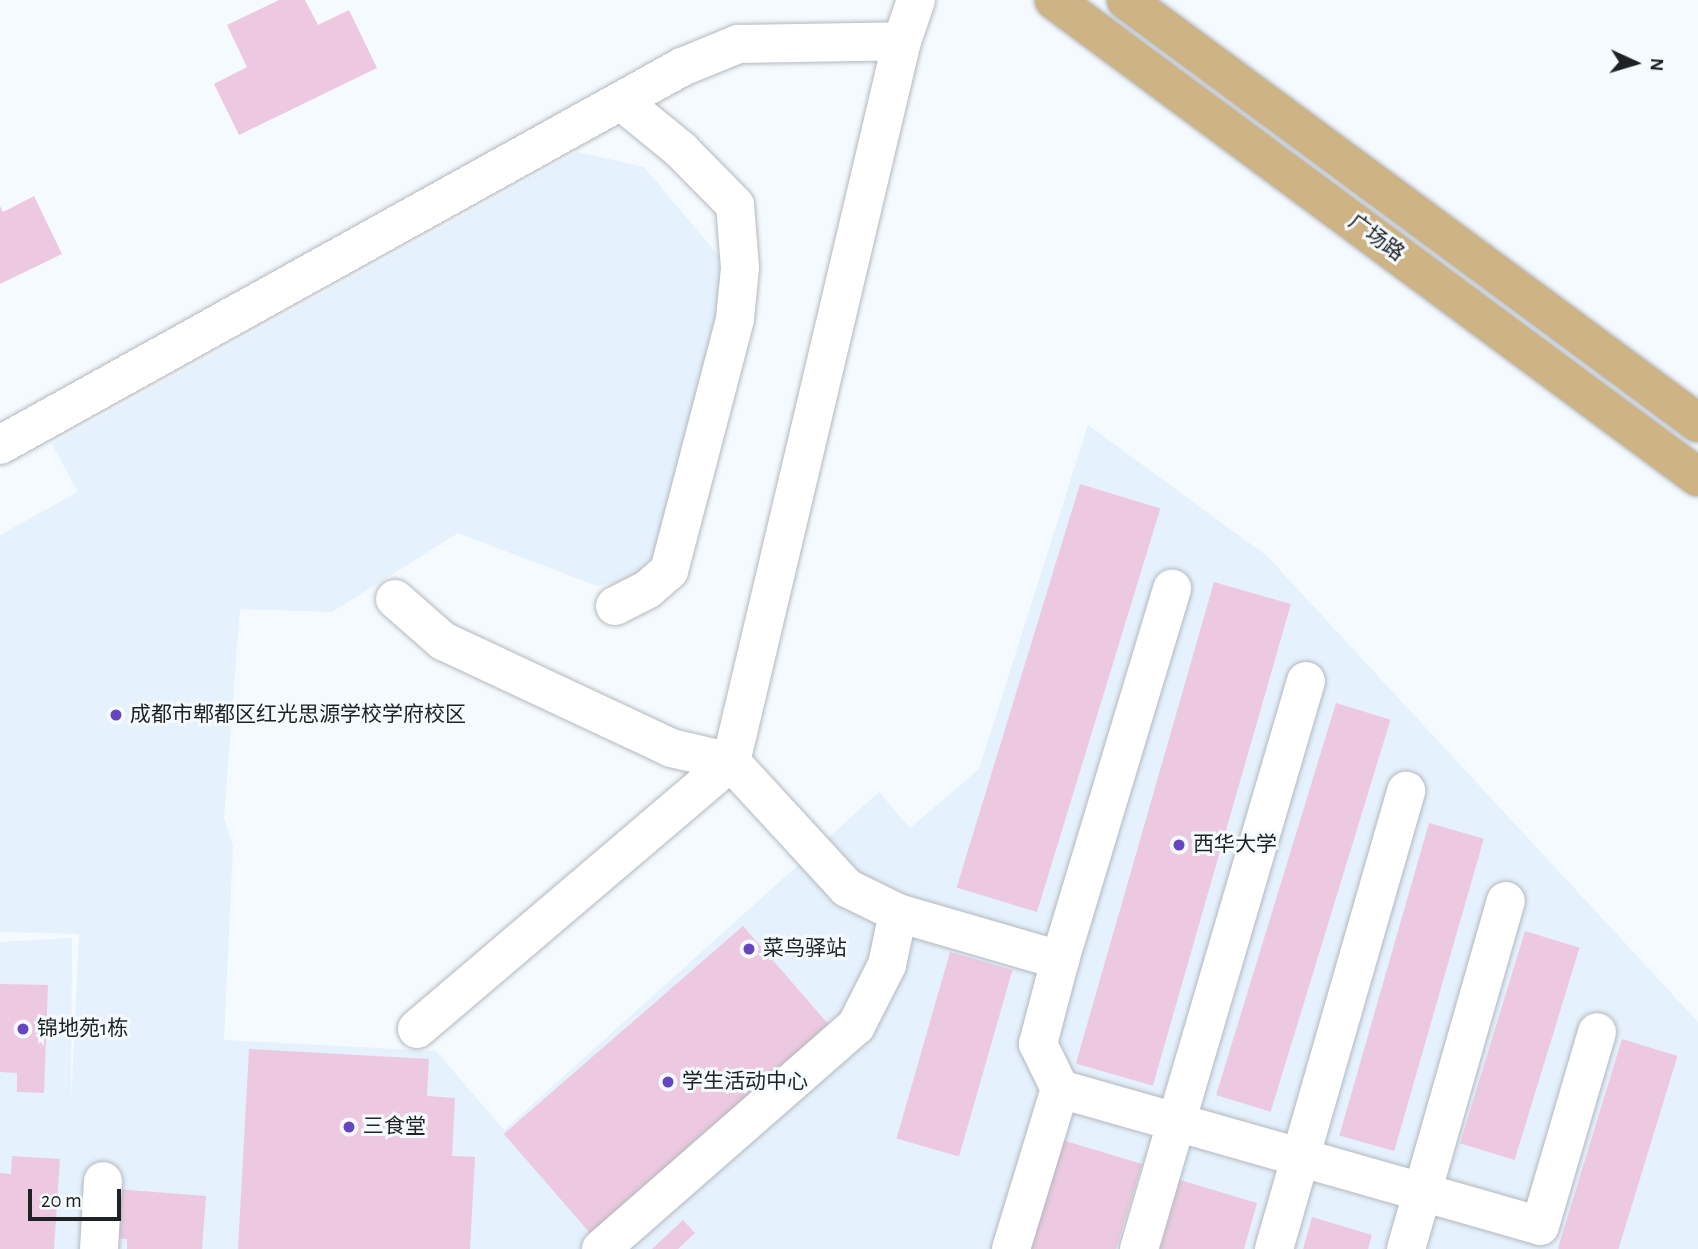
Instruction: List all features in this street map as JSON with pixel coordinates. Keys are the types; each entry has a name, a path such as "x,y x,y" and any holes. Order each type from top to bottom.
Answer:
{"main road":[{"name":"广场路","path":"1054,0 1698,477"},
{"name":"广场路","path":"1126,0 1698,423"}],"street":[{"path":"417,1030 731,762 902,41 916,0"},
{"path":"0,445 621,101 738,44 902,41"},
{"path":"615,606 648,589 669,571 735,319 740,268 736,205 681,150 621,101"},
{"path":"1011,1249 1060,1089 1038,1044 1060,960 1172,588"},
{"path":"395,598 443,641 671,748 731,762 847,888 898,913 1060,960"},
{"path":"1139,1249 1306,681"},
{"path":"1274,1249 1406,792"},
{"path":"1406,1249 1506,901"},
{"path":"601,1249 856,1026 887,965 898,913"},
{"path":"1060,1089 1540,1226 1597,1032"},
{"path":"99,1249 103,1181"}],"shaded area":[{"name":"西华大学","path":"578,152 644,167 724,262 729,291 659,562 632,579 597,586 458,533 332,612 240,609 224,818 233,846 224,1040 436,1051 504,1130 879,792 910,828 979,769 1088,425 1267,556 1698,1022 1698,1249 0,1249 0,942 72,938 71,1104 79,934 0,932 0,535 78,492 52,444"}],"building":[{"path":"279,0 305,0 318,25 349,10 377,68 239,135 214,84 247,67 227,25"},
{"path":"34,196 62,254 0,284 0,206 3,212"},
{"path":"1080,484 1160,509 1037,912 957,888"},
{"path":"1214,582 1291,604 1153,1086 1076,1064"},
{"path":"1336,703 1391,720 1271,1112 1216,1095"},
{"path":"1429,823 1484,839 1394,1151 1339,1135"},
{"name":"学生活动中心","path":"743,926 832,1028 592,1236 504,1134"},
{"path":"1525,931 1580,948 1515,1160 1460,1143"},
{"path":"950,952 1012,970 959,1156 897,1138"},
{"name":"锦地苑1栋","path":"0,984 48,985 44,1093 17,1092 17,1073 0,1072"},
{"path":"1622,1039 1677,1056 1618,1249 1558,1248"},
{"name":"三食堂","path":"249,1049 429,1059 427,1096 455,1098 452,1156 475,1157 470,1249 238,1249"},
{"path":"1059,1139 1142,1164 1116,1249 1026,1249"},
{"path":"12,1156 60,1159 54,1249 0,1249 0,1173 11,1174"},
{"path":"1180,1180 1257,1203 1244,1249 1160,1249"},
{"path":"116,1189 206,1196 202,1249 127,1249 127,1239 113,1238"},
{"path":"1312,1217 1372,1235 1368,1249 1303,1249"},
{"path":"683,1220 695,1233 678,1249 652,1249"}],"place":[{"name":"成都市郫都区红光思源学校学府校区","path":"116,715"},
{"name":"西华大学","path":"1179,845"},
{"name":"菜鸟驿站","path":"749,949"},
{"name":"锦地苑1栋","path":"23,1029"},
{"name":"学生活动中心","path":"668,1082"},
{"name":"三食堂","path":"349,1127"}]}
